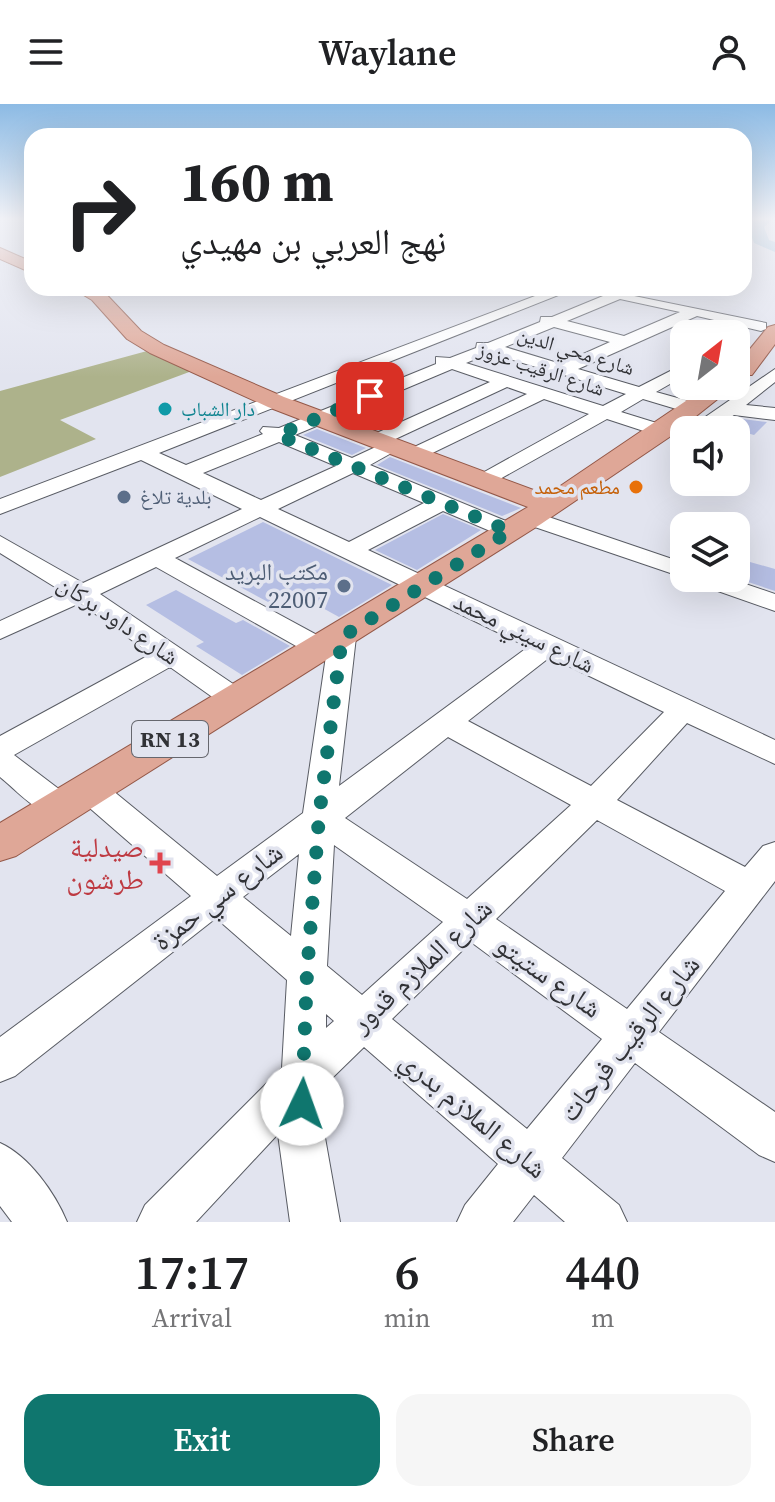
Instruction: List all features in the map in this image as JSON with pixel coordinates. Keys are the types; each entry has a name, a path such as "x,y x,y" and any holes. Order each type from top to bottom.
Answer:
{"main road":[{"path":"98,296 134,335 157,349 276,402 484,480 530,518"},
{"path":"750,357 768,328"},
{"path":"750,367 775,353"},
{"name":"RN 13","path":"0,844 332,643 530,518 693,408 717,400"}],"street":[{"path":"0,507 548,296"},
{"path":"183,474 615,296"},
{"path":"623,296 768,328"},
{"path":"510,310 623,341"},
{"path":"0,631 562,369 695,311"},
{"name":"شارع محي الدين","path":"447,335 693,408"},
{"name":"شارع الرقيب عزوز","path":"406,350 604,412 667,428"},
{"path":"750,386 775,374"},
{"path":"484,480 670,377"},
{"path":"396,447 524,387"},
{"path":"667,428 705,426 724,400"},
{"path":"735,400 775,414"},
{"path":"237,417 443,502 530,518 670,566"},
{"name":"شارع سيني محمد","path":"143,453 775,753"},
{"path":"351,550 443,502"},
{"name":"شارع داود بركان","path":"2,547 82,593 235,699"},
{"path":"157,558 332,643 307,973 301,1132 315,1222"},
{"path":"744,592 775,603"},
{"name":"شارع سي حمزة","path":"0,1062 548,645"},
{"path":"0,749 170,655"},
{"name":"شارع الملازم قدور","path":"162,1222 304,1076 594,803 683,710"},
{"path":"445,722 594,803 762,871"},
{"name":"شارع الملازم بدري","path":"0,760 74,798 217,897 602,1222"},
{"name":"شارع ستيتو","path":"319,817 632,1034 775,1139"},
{"name":"شارع الرقيب فرحات","path":"482,1222 762,871"},
{"path":"0,1167 42,1222"}],"green space":[{"path":"147,351 200,368 60,420 96,439 0,477 0,391"}],"building":[{"path":"750,420 767,422 754,435 750,434"},
{"path":"317,429 366,448 352,455 303,435"},
{"path":"390,457 521,508 502,516 377,465"},
{"path":"443,514 481,530 417,570 375,550"},
{"path":"263,522 392,585 339,617 290,590 268,602 188,559"},
{"path":"750,562 775,569 775,591 750,583"},
{"path":"176,590 236,623 243,620 290,646 242,675 196,646 204,642 146,605"}],"place":[{"name":"دار الشباب","path":"165,409"},
{"name":"مطعم محمد","path":"636,487"},
{"name":"بلدية تلاغ","path":"124,497"},
{"name":"مكتب البريد 22007","path":"344,586"},
{"name":"صيدلية طرشون","path":"160,863"}],"route":[{"path":"302,1104 307,973 319,817 342,637 510,531 278,435 370,396"}]}
